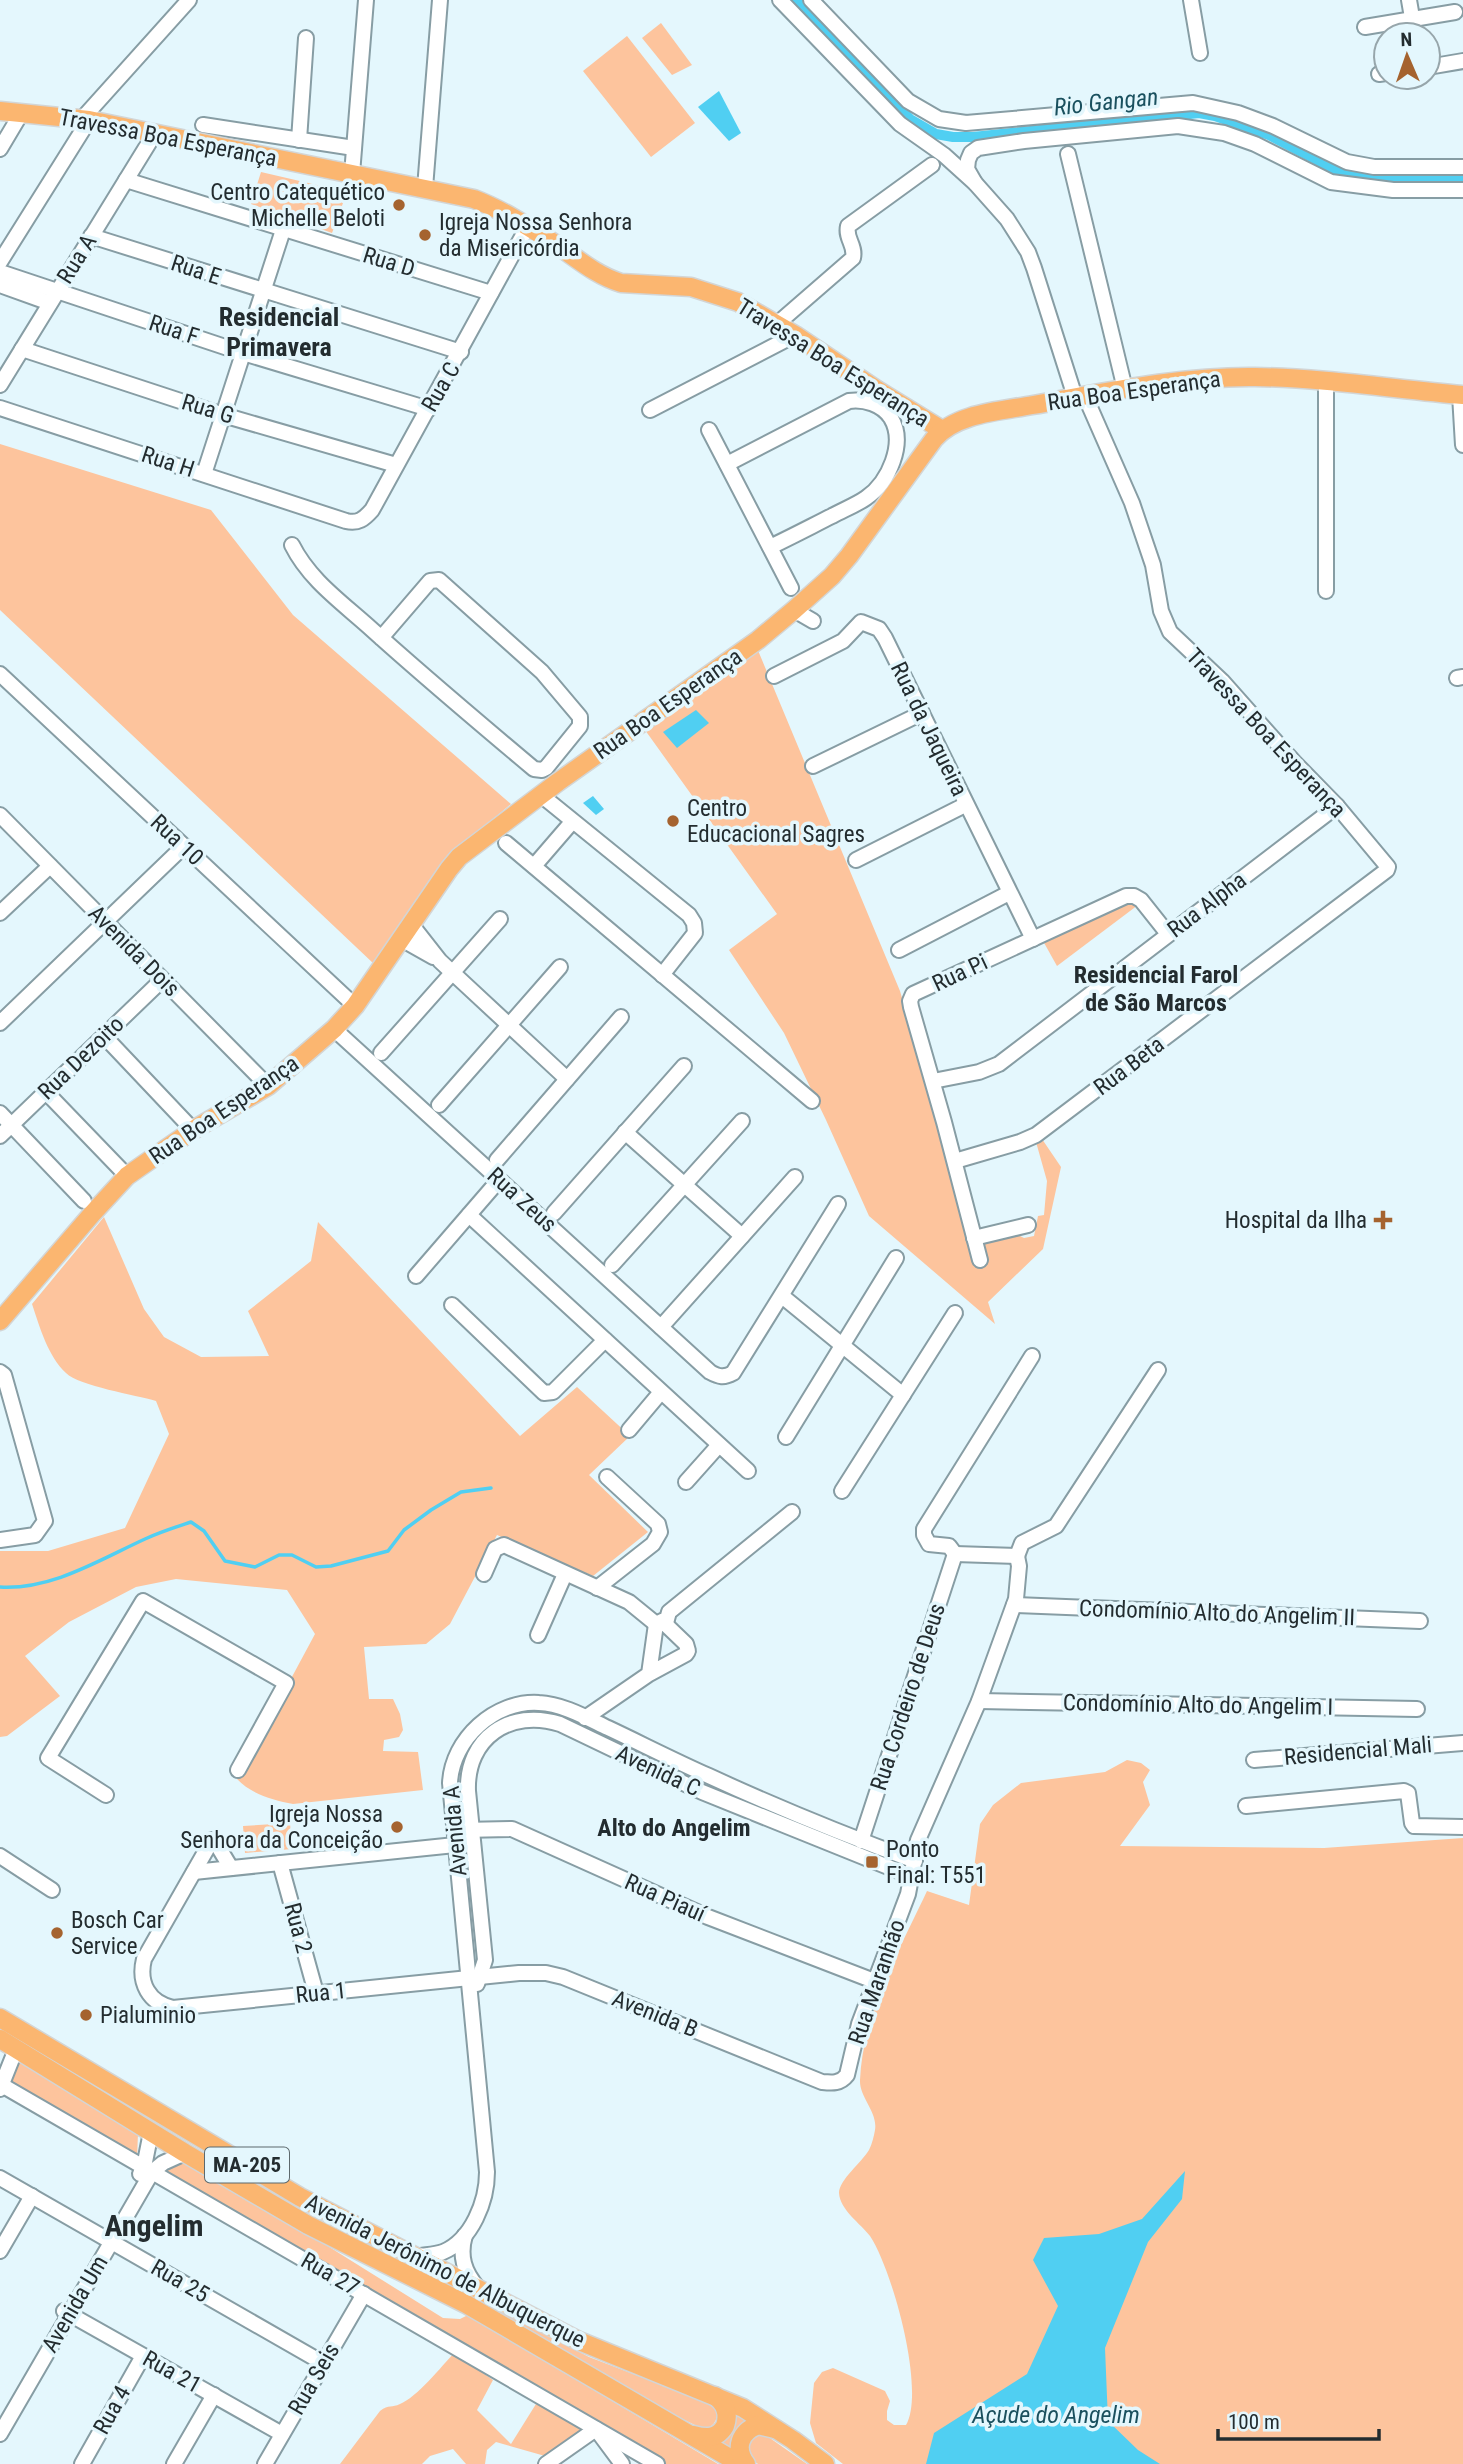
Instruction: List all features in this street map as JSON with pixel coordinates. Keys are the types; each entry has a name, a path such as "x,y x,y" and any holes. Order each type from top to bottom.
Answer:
{"main road":[{"name":"Travessa Boa Esperança","path":"0,111 86,119 474,199 507,213 611,280 621,283 691,287 738,302 795,335 928,426"},
{"name":"Rua Boa Esperança","path":"0,1321 127,1176 193,1130 268,1086 334,1029 355,1006 459,857 541,795 552,775 758,639 832,576 849,556 928,426 1125,389 1220,378 1326,381 1461,395"},
{"name":"Avenida Jerônimo de Albuquerque","path":"0,2018 300,2197 604,2352 743,2408 825,2464"},
{"name":"Avenida Jerônimo de Albuquerque","path":"8,2044 185,2153 327,2235 466,2304 740,2464"},
{"path":"151,2132 157,2128 168,2129 269,2186 300,2197"},
{"path":"688,2432 710,2437 719,2434 725,2426 725,2407 720,2399 708,2393"},
{"path":"746,2464 740,2453 740,2444 743,2435 750,2428 765,2425 793,2440"}],"street":[{"path":"0,262 86,119 190,0"},
{"path":"352,174 366,0"},
{"path":"425,188 440,0"},
{"name":"Travessa Boa Esperança","path":"780,0 900,124 944,155 975,183 1007,219 1028,252 1080,397 1132,503 1153,565 1161,611 1170,632 1222,681 1337,806 1388,867"},
{"path":"811,0 908,101 939,120 966,123 1193,103 1238,113 1273,126 1347,163 1374,167 1463,167"},
{"path":"1191,0 1200,52"},
{"path":"1409,0 1412,20"},
{"path":"1365,27 1455,12"},
{"path":"299,140 306,38"},
{"path":"1442,65 1463,61"},
{"path":"0,149 22,112"},
{"path":"203,125 354,148"},
{"path":"975,183 967,169 971,153 978,148 1178,126 1199,127 1255,144 1331,182 1393,190 1463,190"},
{"name":"Rua A","path":"0,385 155,133"},
{"path":"314,167 315,142"},
{"path":"1068,154 1125,389"},
{"path":"777,324 853,258 854,249 848,237 848,226 932,165"},
{"name":"Rua D","path":"126,180 491,293"},
{"name":"Rua C","path":"336,517 352,522 364,519 372,510 528,226"},
{"path":"204,474 283,229"},
{"name":"Rua E","path":"91,236 461,352"},
{"name":"Rua F","path":"0,272 53,298"},
{"name":"Rua F","path":"0,285 53,298 429,409"},
{"path":"650,410 795,335"},
{"name":"Rua G","path":"22,349 223,415 396,465"},
{"path":"1326,381 1326,591"},
{"path":"1461,395 1463,445"},
{"path":"727,464 849,401 869,401 884,409 890,416 897,431 893,460 886,475 868,497 770,547"},
{"name":"Rua H","path":"0,408 336,517"},
{"path":"709,430 791,588"},
{"path":"292,545 301,563 312,576 381,638 534,769 552,775"},
{"name":"Rua Boa Esperança","path":"381,638 430,581 439,580 542,672 580,717 578,729 552,775"},
{"path":"794,610 813,621"},
{"name":"Rua da Jaqueira","path":"774,676 843,641 861,622 873,626 885,638 1033,939"},
{"name":"Rua 10","path":"0,674 355,1006"},
{"path":"813,766 922,713"},
{"path":"541,795 679,906 694,923 695,933 662,975"},
{"path":"856,860 965,805"},
{"name":"Rua Alpha","path":"933,1081 999,1065 1337,806"},
{"name":"Avenida Dois","path":"0,815 268,1086"},
{"path":"534,866 572,822"},
{"path":"506,843 812,1101"},
{"path":"0,1023 184,846"},
{"path":"0,913 50,866"},
{"name":"Rua Beta","path":"954,1161 1036,1135 1388,867"},
{"path":"899,950 1009,893"},
{"name":"Rua Pi","path":"980,1260 911,1007 913,994 1130,895 1141,900 1168,934"},
{"path":"381,1054 500,919"},
{"path":"406,931 568,1079"},
{"path":"439,1105 560,967"},
{"name":"Rua Dezoito","path":"0,1136 162,980"},
{"path":"497,1160 621,1017"},
{"name":"Rua Zeus","path":"334,1029 710,1372 726,1377 733,1373 782,1296"},
{"path":"104,1037 193,1130"},
{"path":"554,1213 684,1066"},
{"path":"46,1092 127,1176"},
{"path":"0,1113 84,1201"},
{"path":"612,1265 742,1121"},
{"path":"625,1132 742,1236"},
{"path":"661,1327 795,1177"},
{"path":"416,1276 499,1180"},
{"path":"838,1204 782,1296 903,1395"},
{"path":"469,1215 748,1471"},
{"path":"974,1238 1028,1224"},
{"path":"786,1437 896,1258"},
{"path":"452,1306 544,1393 553,1392 605,1340"},
{"path":"842,1491 955,1313"},
{"path":"1017,1556 955,1554 949,1546 929,1544 924,1529 1032,1356"},
{"path":"913,1877 918,1840 979,1701 1014,1605 1019,1566 1017,1556 1022,1543 1056,1526 1158,1370"},
{"path":"0,1372 4,1375 45,1521 35,1535 0,1540"},
{"path":"629,1430 661,1392"},
{"path":"686,1482 719,1445"},
{"path":"597,1588 653,1544 660,1532 658,1524 607,1477"},
{"path":"649,1674 661,1623 669,1612 792,1512"},
{"path":"484,1574 495,1549 504,1545 629,1602 686,1644 688,1651 683,1656 649,1674 585,1718"},
{"name":"Rua Cordeiro de Deus","path":"861,1841 955,1554"},
{"path":"538,1635 565,1574"},
{"path":"106,1795 48,1758 143,1601 286,1683 238,1770"},
{"name":"Condomínio Alto do Angelim II","path":"1014,1605 1420,1620"},
{"name":"Condomínio Alto do Angelim I","path":"979,1701 1417,1709"},
{"name":"Avenida C","path":"526,1703 558,1706 709,1776 861,1841 915,1861"},
{"name":"Avenida A","path":"415,2257 444,2252 458,2243 484,2201 487,2185 470,1998 474,1977 455,1838 450,1772 462,1745 485,1720 505,1709 526,1703"},
{"name":"Avenida C","path":"504,1726 533,1719 560,1724 702,1792 913,1877"},
{"name":"Avenida A","path":"474,1977 485,1960 468,1779 471,1760 483,1741 504,1726"},
{"name":"Residencial Mali","path":"1254,1760 1463,1743"},
{"path":"702,1792 709,1776"},
{"path":"1246,1806 1404,1791 1410,1797 1412,1823 1416,1827 1463,1827"},
{"name":"Rua Piauí","path":"194,1872 281,1863 455,1838 472,1829 512,1829 708,1917 874,1981"},
{"path":"194,1872 212,1840 231,1868"},
{"path":"0,1856 52,1890"},
{"name":"Rua 2","path":"281,1863 316,1993"},
{"name":"Rua 1","path":"194,1872 143,1965 143,1980 148,1993 158,2003 173,2008 474,1977"},
{"name":"Rua Maranhão","path":"837,2082 847,2075 859,2024 913,1877"},
{"name":"Avenida B","path":"474,1977 538,1972 555,1975 822,2081 837,2082"},
{"path":"1,2086 8,2044"},
{"name":"Rua 27","path":"1,2086 657,2464"},
{"name":"Avenida Um","path":"0,2418 66,2312 148,2169 151,2132"},
{"path":"148,2169 185,2153"},
{"name":"Rua 25","path":"0,2178 323,2363"},
{"path":"0,2251 32,2196"},
{"path":"465,2235 462,2244 463,2261 470,2277 481,2291"},
{"name":"Rua Seis","path":"265,2464 364,2294"},
{"name":"Avenida Um","path":"0,2434 66,2312"},
{"name":"Rua 21","path":"66,2312 282,2434"},
{"name":"Rua 4","path":"82,2464 143,2356"},
{"path":"174,2464 214,2395"},
{"path":"547,2464 596,2429 622,2464"}],"shaded area":[{"path":"661,23 692,65 672,75 642,38"},
{"path":"627,36 695,123 651,157 583,71"},
{"path":"261,172 347,192 332,233 251,204"},
{"path":"0,444 211,510 293,615 511,804 443,861 374,964 0,610"},
{"path":"757,648 900,991 972,1245 1014,1233 1024,1238 1034,1236 1038,1216 1044,1215 1047,1181 1036,1142 1042,1139 1061,1167 1043,1249 988,1302 995,1324 869,1216 784,1033 729,950 777,914 645,730"},
{"path":"1130,899 1138,905 1057,966 1043,941"},
{"path":"104,1217 144,1309 164,1337 201,1357 269,1356 248,1311 311,1261 318,1222 520,1436 577,1387 630,1436 589,1475 648,1532 593,1576 497,1535 450,1624 426,1644 364,1647 369,1699 393,1699 403,1730 399,1737 384,1740 383,1751 418,1752 423,1790 293,1804 256,1792 237,1779 315,1634 287,1590 176,1579 136,1587 69,1622 25,1656 60,1696 7,1736 0,1737 0,1551 48,1551 125,1528 169,1434 156,1401 95,1386 66,1373 49,1350 32,1304"},
{"path":"1127,1760 1141,1763 1150,1770 1143,1782 1150,1805 1120,1846 1324,1848 1463,1838 1463,2464 843,2464 816,2443 810,2423 814,2383 822,2372 833,2368 885,2391 890,2401 887,2420 894,2425 906,2425 911,2408 912,2385 904,2330 888,2275 870,2236 847,2211 839,2193 843,2182 869,2150 874,2135 874,2117 862,2092 860,2080 868,2031 894,1960 927,1891 969,1905 980,1824 993,1805 1021,1783 1105,1772"},
{"path":"290,1823 292,1849 245,1853 243,1826"},
{"path":"18,2061 138,2133 137,2159 11,2082"},
{"path":"183,2162 286,2220 443,2318 460,2319 468,2315 718,2464 666,2464 399,2305 162,2173"},
{"path":"488,2304 589,2357 709,2403 718,2411 715,2421 712,2426 703,2429 654,2405 483,2306"},
{"path":"454,2353 493,2380 477,2410 511,2444 536,2404 575,2423 580,2428 578,2438 545,2456 496,2442 487,2450 485,2464 466,2464 453,2449 430,2456 422,2464 340,2464 380,2411 400,2404 414,2395"},
{"path":"733,2411 751,2421 735,2433 731,2454 713,2443"},
{"path":"760,2435 767,2436 807,2464 758,2464 749,2458 748,2442"}],"water":[{"path":"719,91 741,133 729,141 698,107"},
{"path":"696,710 709,723 677,748 663,732"},
{"path":"593,796 604,809 596,815 583,803"},
{"name":"Açude do Angelim","path":"1185,2171 1182,2199 1148,2242 1105,2348 1108,2421 1138,2450 1160,2464 926,2464 934,2433 1027,2374 1058,2306 1033,2260 1044,2238 1099,2234 1142,2219"}],"waterway":[{"name":"Rio Gangan","path":"796,0 910,119 936,134 973,137 1199,113 1269,135 1338,171 1408,179 1463,179"},
{"path":"0,1587 19,1587 57,1579 151,1536 191,1522 204,1531 225,1561 255,1567 279,1555 292,1555 316,1567 331,1566 388,1551 404,1530 431,1510 461,1492 491,1488"}],"place":[{"name":"Centro Catequético Michelle Beloti","path":"399,205"},
{"name":"Igreja Nossa Senhora da Misericórdia","path":"425,235"},
{"name":"Centro Educacional Sagres","path":"673,821"},
{"name":"Hospital da Ilha","path":"1383,1220"},
{"name":"Igreja Nossa Senhora da Conceição","path":"397,1827"},
{"name":"Ponto Final: T551","path":"872,1862"},
{"name":"Bosch Car Service","path":"57,1933"},
{"name":"Pialuminio","path":"86,2015"}],"district":[{"name":"Residencial Primavera","path":"279,332"},
{"name":"Residencial Farol de São Marcos","path":"1156,989"},
{"name":"Alto do Angelim","path":"674,1828"},
{"name":"Angelim","path":"154,2225"}]}
